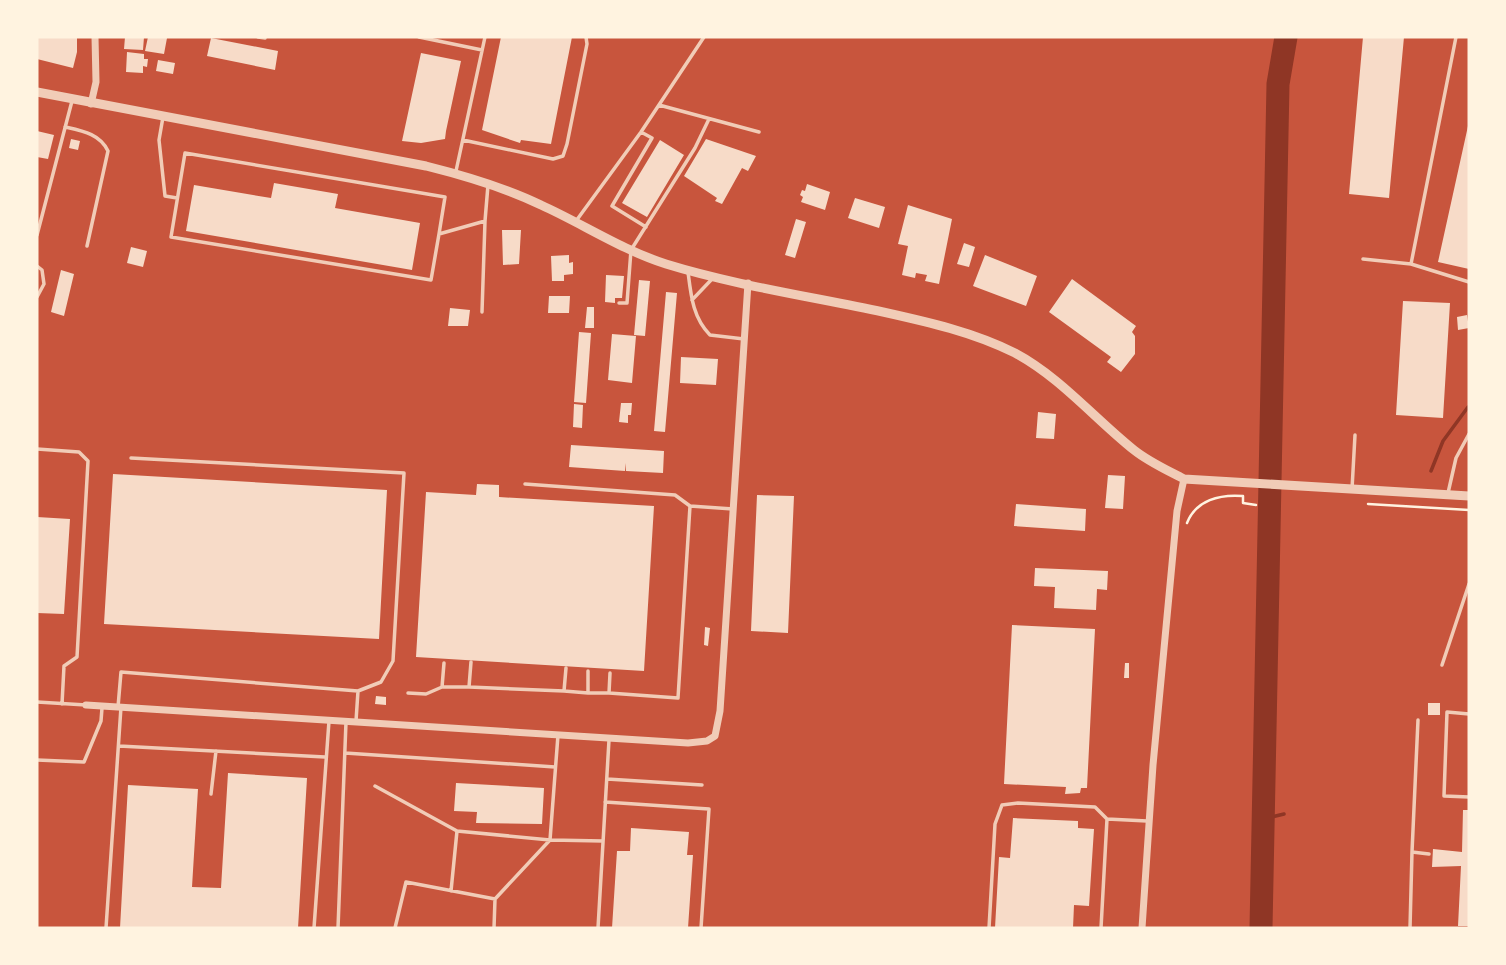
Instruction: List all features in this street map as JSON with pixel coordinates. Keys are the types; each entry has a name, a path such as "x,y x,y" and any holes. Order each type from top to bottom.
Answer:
{"street":[{"path":"90,104 96,82 96,37"},
{"path":"37,92 456,173 543,206 631,250 688,270 952,328 991,342 1041,368 1135,450 1184,479 1469,496"},
{"path":"86,705 697,743 715,736 720,711 748,283"},
{"path":"1142,928 1177,511 1184,479"}],"lane":[{"path":"258,37 265,38"},
{"path":"419,37 482,50"},
{"path":"456,173 485,37"},
{"path":"463,140 553,159 563,156 587,44 586,37"},
{"path":"575,222 641,132 704,37"},
{"path":"1410,264 1456,37"},
{"path":"37,234 72,100"},
{"path":"659,105 759,132"},
{"path":"163,117 159,140 165,196 177,198"},
{"path":"619,303 627,303 631,250 695,148 709,119"},
{"path":"65,127 89,133 103,141 108,152 87,246"},
{"path":"641,132 652,138 612,206 646,227"},
{"path":"185,153 444,197 439,234 430,280 171,237 185,153"},
{"path":"482,312 488,183"},
{"path":"439,234 485,221"},
{"path":"1363,259 1410,264 1469,282"},
{"path":"37,266 42,270 44,284 37,297"},
{"path":"688,270 699,324 710,335 744,339"},
{"path":"692,300 714,277"},
{"path":"1352,489 1354,435"},
{"path":"1447,495 1456,457 1469,435"},
{"path":"37,449 79,452 88,461 77,657 64,666 62,704"},
{"path":"106,928 119,746 121,671 358,691 381,682 393,661 404,473 131,458"},
{"path":"525,484 675,495 690,506 733,509"},
{"path":"408,693 426,694 442,687 469,687 678,698 690,506"},
{"path":"1443,665 1469,584"},
{"path":"469,687 471,662"},
{"path":"442,687 444,663"},
{"path":"564,691 566,668"},
{"path":"588,671 588,693"},
{"path":"609,694 610,673"},
{"path":"356,723 358,691"},
{"path":"37,702 86,705"},
{"path":"37,760 83,762 101,721 103,706"},
{"path":"1469,713 1447,712 1444,796 1469,797"},
{"path":"1410,928 1418,720"},
{"path":"314,928 329,721"},
{"path":"338,928 346,722"},
{"path":"494,928 495,899 550,840 558,735"},
{"path":"598,928 609,737"},
{"path":"119,746 325,757"},
{"path":"211,794 216,751"},
{"path":"345,752 555,767"},
{"path":"607,779 702,785"},
{"path":"375,786 457,831 550,840 603,841"},
{"path":"605,802 709,809 701,928"},
{"path":"989,928 995,824 1002,805 1018,803 1095,807 1108,819 1149,821"},
{"path":"1101,928 1108,819"},
{"path":"452,891 457,831"},
{"path":"1412,852 1429,854"},
{"path":"395,928 406,882 495,899"}],"path":[{"path":"1185,529 1187,520 1198,507 1216,496 1243,496 1243,503 1256,505"},
{"path":"1368,504 1469,510"}],"building":[{"path":"37,37 77,37 73,68 37,59"},
{"path":"125,37 144,37 143,50 124,49"},
{"path":"148,37 167,38 164,54 145,51"},
{"path":"501,37 572,37 551,144 521,140 520,143 482,130"},
{"path":"1363,37 1404,37 1389,198 1349,194"},
{"path":"211,38 278,51 275,70 207,56"},
{"path":"127,52 144,54 144,59 148,59 147,67 143,66 143,73 126,72"},
{"path":"421,53 461,61 445,139 421,143 402,141"},
{"path":"158,60 175,63 173,74 156,71"},
{"path":"1469,126 1469,269 1438,262"},
{"path":"37,131 54,135 48,159 37,157"},
{"path":"71,139 80,141 78,150 69,148"},
{"path":"706,139 756,156 748,171 742,168 722,204 684,176"},
{"path":"660,140 684,155 647,217 622,203"},
{"path":"274,183 338,194 335,208 420,223 412,270 186,231 194,185 271,198"},
{"path":"807,184 830,192 825,210 801,202 803,197 800,195"},
{"path":"855,198 885,207 879,228 848,218"},
{"path":"908,205 952,219 939,284 925,281 927,275 916,273 915,278 902,275 908,246 898,244"},
{"path":"796,219 806,222 795,258 785,255"},
{"path":"502,230 521,230 519,264 503,265"},
{"path":"964,243 975,247 969,267 957,264"},
{"path":"131,247 147,251 143,267 127,263"},
{"path":"569,255 569,263 573,262 573,274 564,275 564,281 552,281 551,256"},
{"path":"985,255 1037,276 1026,306 973,286"},
{"path":"61,270 74,274 64,316 51,312"},
{"path":"606,275 624,276 622,298 615,298 615,303 605,302"},
{"path":"1072,279 1136,326 1132,332 1135,336 1135,354 1121,372 1107,362 1111,357 1049,312"},
{"path":"639,280 650,281 645,336 634,335"},
{"path":"666,292 677,293 665,432 654,431"},
{"path":"549,296 570,296 569,313 548,313"},
{"path":"1403,301 1450,303 1443,418 1396,415"},
{"path":"587,307 594,307 594,328 585,328"},
{"path":"450,308 470,310 468,326 448,326"},
{"path":"1467,315 1469,328 1458,330 1457,317"},
{"path":"579,332 591,333 586,403 574,402"},
{"path":"612,334 636,336 632,383 608,380"},
{"path":"681,357 718,359 716,385 680,383"},
{"path":"621,403 632,403 628,423 619,422"},
{"path":"574,404 583,405 582,428 573,427"},
{"path":"1038,412 1056,414 1054,439 1036,438"},
{"path":"571,445 664,451 663,473 626,471 626,463 625,471 569,467"},
{"path":"113,474 387,490 379,639 104,624"},
{"path":"1108,475 1125,476 1123,509 1105,508"},
{"path":"477,484 499,485 499,497 654,506 644,671 416,657 426,492 476,495"},
{"path":"757,495 794,496 788,633 751,631"},
{"path":"1016,504 1086,509 1085,531 1014,526"},
{"path":"37,517 70,519 64,614 37,613"},
{"path":"1035,568 1108,571 1107,590 1097,589 1096,610 1054,608 1055,587 1034,586"},
{"path":"1012,625 1095,629 1087,788 1081,788 1080,793 1065,794 1066,787 1004,784"},
{"path":"705,627 710,628 708,646 704,645"},
{"path":"1125,663 1129,663 1129,678 1124,678"},
{"path":"376,696 386,697 386,705 375,704"},
{"path":"1428,703 1440,703 1440,715 1428,715"},
{"path":"228,773 307,778 298,928 120,928 128,785 198,789 192,887 221,888"},
{"path":"456,783 544,788 542,824 476,823 477,812 454,811"},
{"path":"1463,810 1469,810 1469,926 1458,926 1461,866 1432,867 1433,849 1462,852"},
{"path":"1013,818 1078,821 1078,828 1094,829 1089,906 1074,905 1073,928 995,928 999,857 1010,858"},
{"path":"631,828 689,832 687,855 693,855 688,928 612,928 617,851 630,851"}],"waterway":[{"path":"1261,928 1278,84 1286,37"},
{"path":"1431,471 1443,441 1468,407"},
{"path":"1263,819 1284,814"}]}
